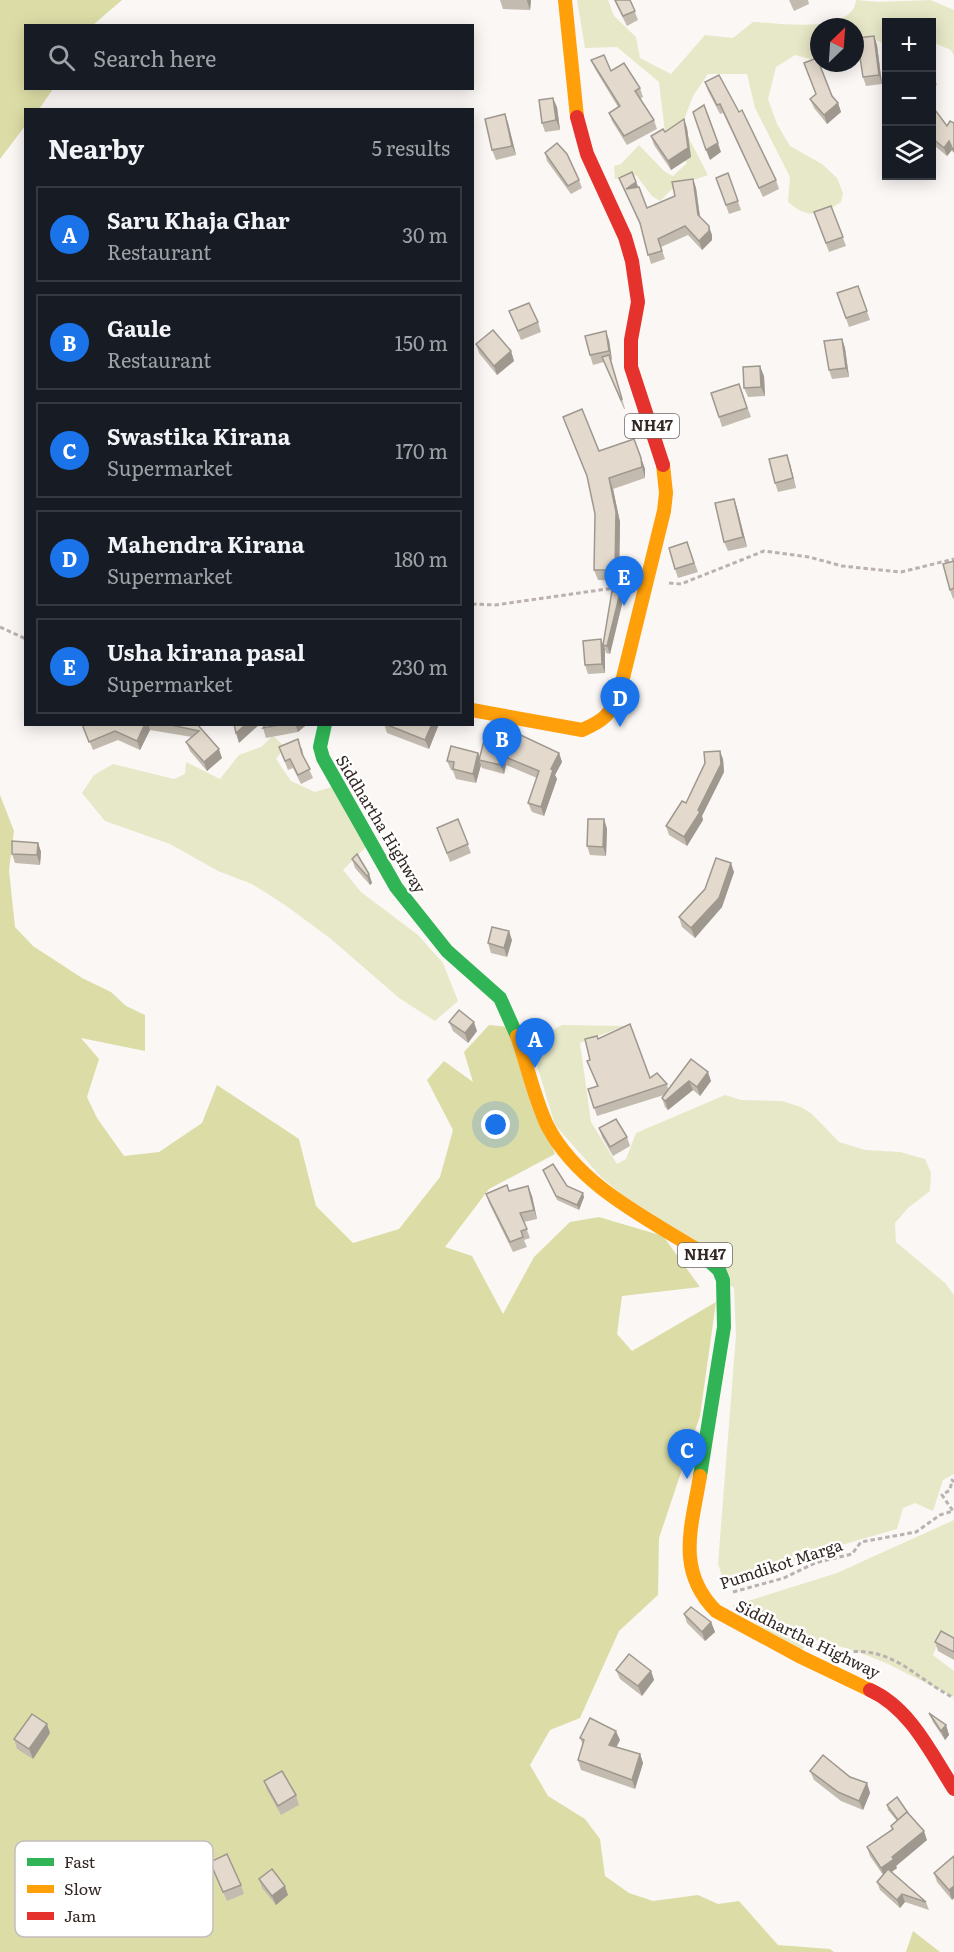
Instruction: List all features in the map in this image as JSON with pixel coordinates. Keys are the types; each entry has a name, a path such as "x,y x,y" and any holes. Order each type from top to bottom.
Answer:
{"highway":[{"name":"NH47","path":"474,710 560,728 582,730 596,724 611,712 619,694 649,582 664,511 666,478 648,411 631,367 631,340 638,302 632,261 625,237 588,154 577,122 565,0"},
{"name":"Siddhartha Highway","path":"325,726 320,747 323,758 396,887 447,951 488,985 511,1017 549,1127 559,1145 576,1167 618,1202 702,1253 719,1270 723,1280 724,1327 688,1552 692,1572 706,1601 733,1622 888,1698 911,1723 954,1789"}],"path":[{"path":"474,604 495,605 576,595 649,582 681,584 764,551 809,556 842,566 901,572 954,560"},
{"path":"0,627 24,638"},
{"name":"Pumdikot Marga","path":"731,1592 784,1578 815,1563 852,1554 861,1542 916,1532 940,1515 953,1511 942,1495 950,1490 952,1480 954,1482"},
{"path":"835,1654 863,1650 875,1652 909,1668 954,1698"}],"green space":[{"path":"0,0 122,0 94,24 24,24 24,90 52,90 40,108 24,108 24,127 0,159"},
{"path":"577,0 608,0 614,16 636,37 640,58 671,74 705,35 733,38 753,22 810,24 810,59 795,55 776,67 768,99 777,124 790,146 822,164 837,178 843,193 841,202 814,214 802,211 788,202 790,177 755,108 747,74 708,74 693,96 682,125 708,175 674,187 660,201 652,196 636,175 615,179 614,166 621,164 639,145 664,171 673,176 687,163 665,132 659,82 617,47 585,48"},
{"path":"856,0 878,2 930,0 954,10 954,56 951,50 936,44 936,18 882,18 882,43 864,36 864,18 842,18 852,11"},
{"path":"273,736 285,747 276,759 291,781 315,792 332,787 367,846 343,870 361,892 418,935 443,963 458,1001 435,1021 399,998 331,939 285,905 252,884 218,871 170,844 105,821 82,793 94,775 113,764 174,779 185,774 186,762 220,779 239,755 261,747"},
{"path":"0,795 14,831 9,870 15,927 33,946 82,978 111,992 126,1006 145,1015 145,1051 81,1038 99,1059 87,1097 97,1118 124,1156 159,1152 202,1123 217,1085 299,1139 316,1206 353,1243 399,1229 440,1177 453,1130 427,1080 444,1061 473,1082 464,1052 489,1025 509,1027 555,1154 489,1189 445,1247 472,1256 503,1314 534,1257 570,1222 599,1217 663,1236 700,1287 622,1296 617,1334 632,1351 716,1302 700,1416 659,1538 658,1595 619,1631 580,1718 550,1730 530,1765 548,1796 585,1819 600,1839 605,1876 629,1893 653,1901 698,1895 718,1904 739,1901 778,1945 830,1949 834,1952 0,1952"},
{"path":"562,1025 625,1026 580,1043 591,1122 617,1164 626,1159 636,1133 725,1095 741,1100 782,1101 801,1107 812,1114 839,1142 865,1150 900,1152 925,1159 931,1173 930,1191 908,1208 895,1223 896,1242 945,1283 954,1295 954,1474 943,1480 933,1511 915,1503 903,1508 897,1529 803,1556 765,1577 724,1582 718,1564 736,1335 734,1288 601,1177 555,1125 530,1042"},
{"path":"954,1520 954,1644 940,1638 933,1655 954,1671 954,1697 886,1663 856,1651 813,1639 797,1654 732,1606 837,1573"},
{"path":"913,1931 940,1952 906,1952"}],"building":[{"path":"615,0 630,0 635,11 623,16"},
{"path":"874,36 879,75 863,77 864,37"},
{"path":"604,55 611,71 624,63 640,88 635,91 654,120 624,136 609,113 620,106 591,60"},
{"path":"810,61 810,72 823,72 832,96 838,103 824,115 810,99 816,94 804,63"},
{"path":"719,75 739,112 742,110 776,180 759,188 720,104 717,105 705,82"},
{"path":"553,98 556,120 542,123 539,100"},
{"path":"704,105 718,143 706,150 693,112"},
{"path":"936,111 947,126 950,121 954,123 954,152 949,141 944,148 936,141"},
{"path":"505,114 512,146 492,150 485,119"},
{"path":"684,119 688,148 668,161 651,136 663,129 665,132"},
{"path":"557,143 567,154 579,180 568,186 545,153"},
{"path":"632,172 636,182 626,189 639,187 647,208 675,196 672,182 693,179 698,215 709,226 709,231 699,241 685,226 658,239 662,251 648,255 640,223 619,178"},
{"path":"728,173 738,201 726,205 716,178"},
{"path":"831,206 843,237 826,243 814,212"},
{"path":"858,286 867,311 846,318 837,293"},
{"path":"529,303 538,322 518,331 509,311"},
{"path":"493,330 511,351 494,366 476,344"},
{"path":"606,331 609,351 590,355 585,336"},
{"path":"842,339 846,368 829,370 824,341"},
{"path":"609,355 622,399 621,400 602,357"},
{"path":"760,366 761,387 744,388 743,367"},
{"path":"739,384 747,408 719,417 711,393"},
{"path":"582,409 599,451 634,439 641,458 642,467 609,478 616,512 615,570 594,570 595,514 587,476 563,417"},
{"path":"787,455 793,478 775,483 769,459"},
{"path":"734,499 743,537 724,542 715,503"},
{"path":"687,542 694,563 675,569 669,548"},
{"path":"954,561 954,588 950,590 943,564"},
{"path":"612,591 620,593 607,646 603,645"},
{"path":"601,639 602,664 585,665 583,641"},
{"path":"488,725 510,730 559,753 551,769 553,770 541,807 528,803 539,771 503,756 501,765 479,760"},
{"path":"83,726 144,726 137,741 115,731 89,742"},
{"path":"175,726 199,726 219,749 204,762 186,742 199,731"},
{"path":"234,726 244,726 236,733"},
{"path":"390,726 431,726 425,740"},
{"path":"298,739 302,754 310,769 298,775 290,759 285,761 279,747"},
{"path":"451,746 478,753 473,774 453,769 454,762 447,761"},
{"path":"720,751 721,764 698,810 700,812 684,837 666,826 682,801 686,803 705,763 704,752"},
{"path":"458,819 468,844 447,853 437,828"},
{"path":"588,819 604,819 603,847 587,846"},
{"path":"12,841 38,843 37,855 12,854"},
{"path":"357,854 369,874 367,876 352,859"},
{"path":"716,858 731,863 719,898 691,928 679,917 705,889"},
{"path":"492,927 509,931 504,948 488,943"},
{"path":"459,1010 474,1022 465,1033 449,1022"},
{"path":"630,1024 650,1078 657,1073 667,1084 594,1108 588,1089 598,1086 587,1061 590,1060 585,1039 597,1036 598,1039"},
{"path":"691,1059 708,1072 697,1087 689,1081 665,1101 662,1098"},
{"path":"616,1119 627,1137 610,1147 599,1128"},
{"path":"553,1164 567,1186 583,1193 577,1205 556,1196 543,1170"},
{"path":"507,1185 509,1191 528,1186 534,1210 520,1213 527,1229 521,1231 523,1237 510,1242 486,1194"},
{"path":"691,1607 711,1622 702,1632 684,1614"},
{"path":"941,1631 954,1638 954,1652 935,1642"},
{"path":"629,1654 651,1671 638,1686 616,1670"},
{"path":"929,1713 946,1725 941,1731"},
{"path":"32,1714 47,1724 29,1749 14,1739"},
{"path":"590,1718 616,1731 609,1745 640,1754 632,1780 578,1760 584,1740 580,1738"},
{"path":"823,1755 850,1777 867,1783 859,1801 838,1792 810,1771"},
{"path":"282,1771 296,1795 278,1806 264,1781"},
{"path":"897,1797 908,1813 898,1820 887,1805"},
{"path":"907,1812 924,1831 881,1868 867,1847 893,1829 891,1826"},
{"path":"227,1854 241,1885 223,1892 213,1869 213,1861"},
{"path":"954,1856 954,1886 949,1890 934,1873"},
{"path":"272,1869 285,1886 272,1896 259,1879"},
{"path":"888,1869 926,1902 902,1894 897,1900 877,1882"}],"traffic: fast":[{"path":"325,726 320,747 323,758 396,887 447,951 500,998 517,1036"},
{"path":"696,1249 719,1270 723,1280 724,1327 700,1476"}],"traffic: slow":[{"path":"565,0 577,117"},
{"path":"474,710 582,730 595,724 609,712 619,694 664,511 666,493 663,465"},
{"path":"517,1036 543,1117 561,1148 594,1182 614,1197 696,1249"},
{"path":"700,1476 690,1547 695,1580 703,1595 716,1611 801,1657 870,1690"}],"traffic: jam":[{"path":"577,117 587,154 625,237 632,261 638,302 631,340 631,367 663,465"},
{"path":"870,1690 897,1708 908,1720 954,1789"}],"place":[{"name":"Usha kirana pasal","path":"624,606"},
{"name":"Mahendra Kirana","path":"620,727"},
{"name":"Gaule","path":"502,768"},
{"name":"Saru Khaja Ghar","path":"535,1068"},
{"name":"Swastika Kirana","path":"687,1479"}]}
